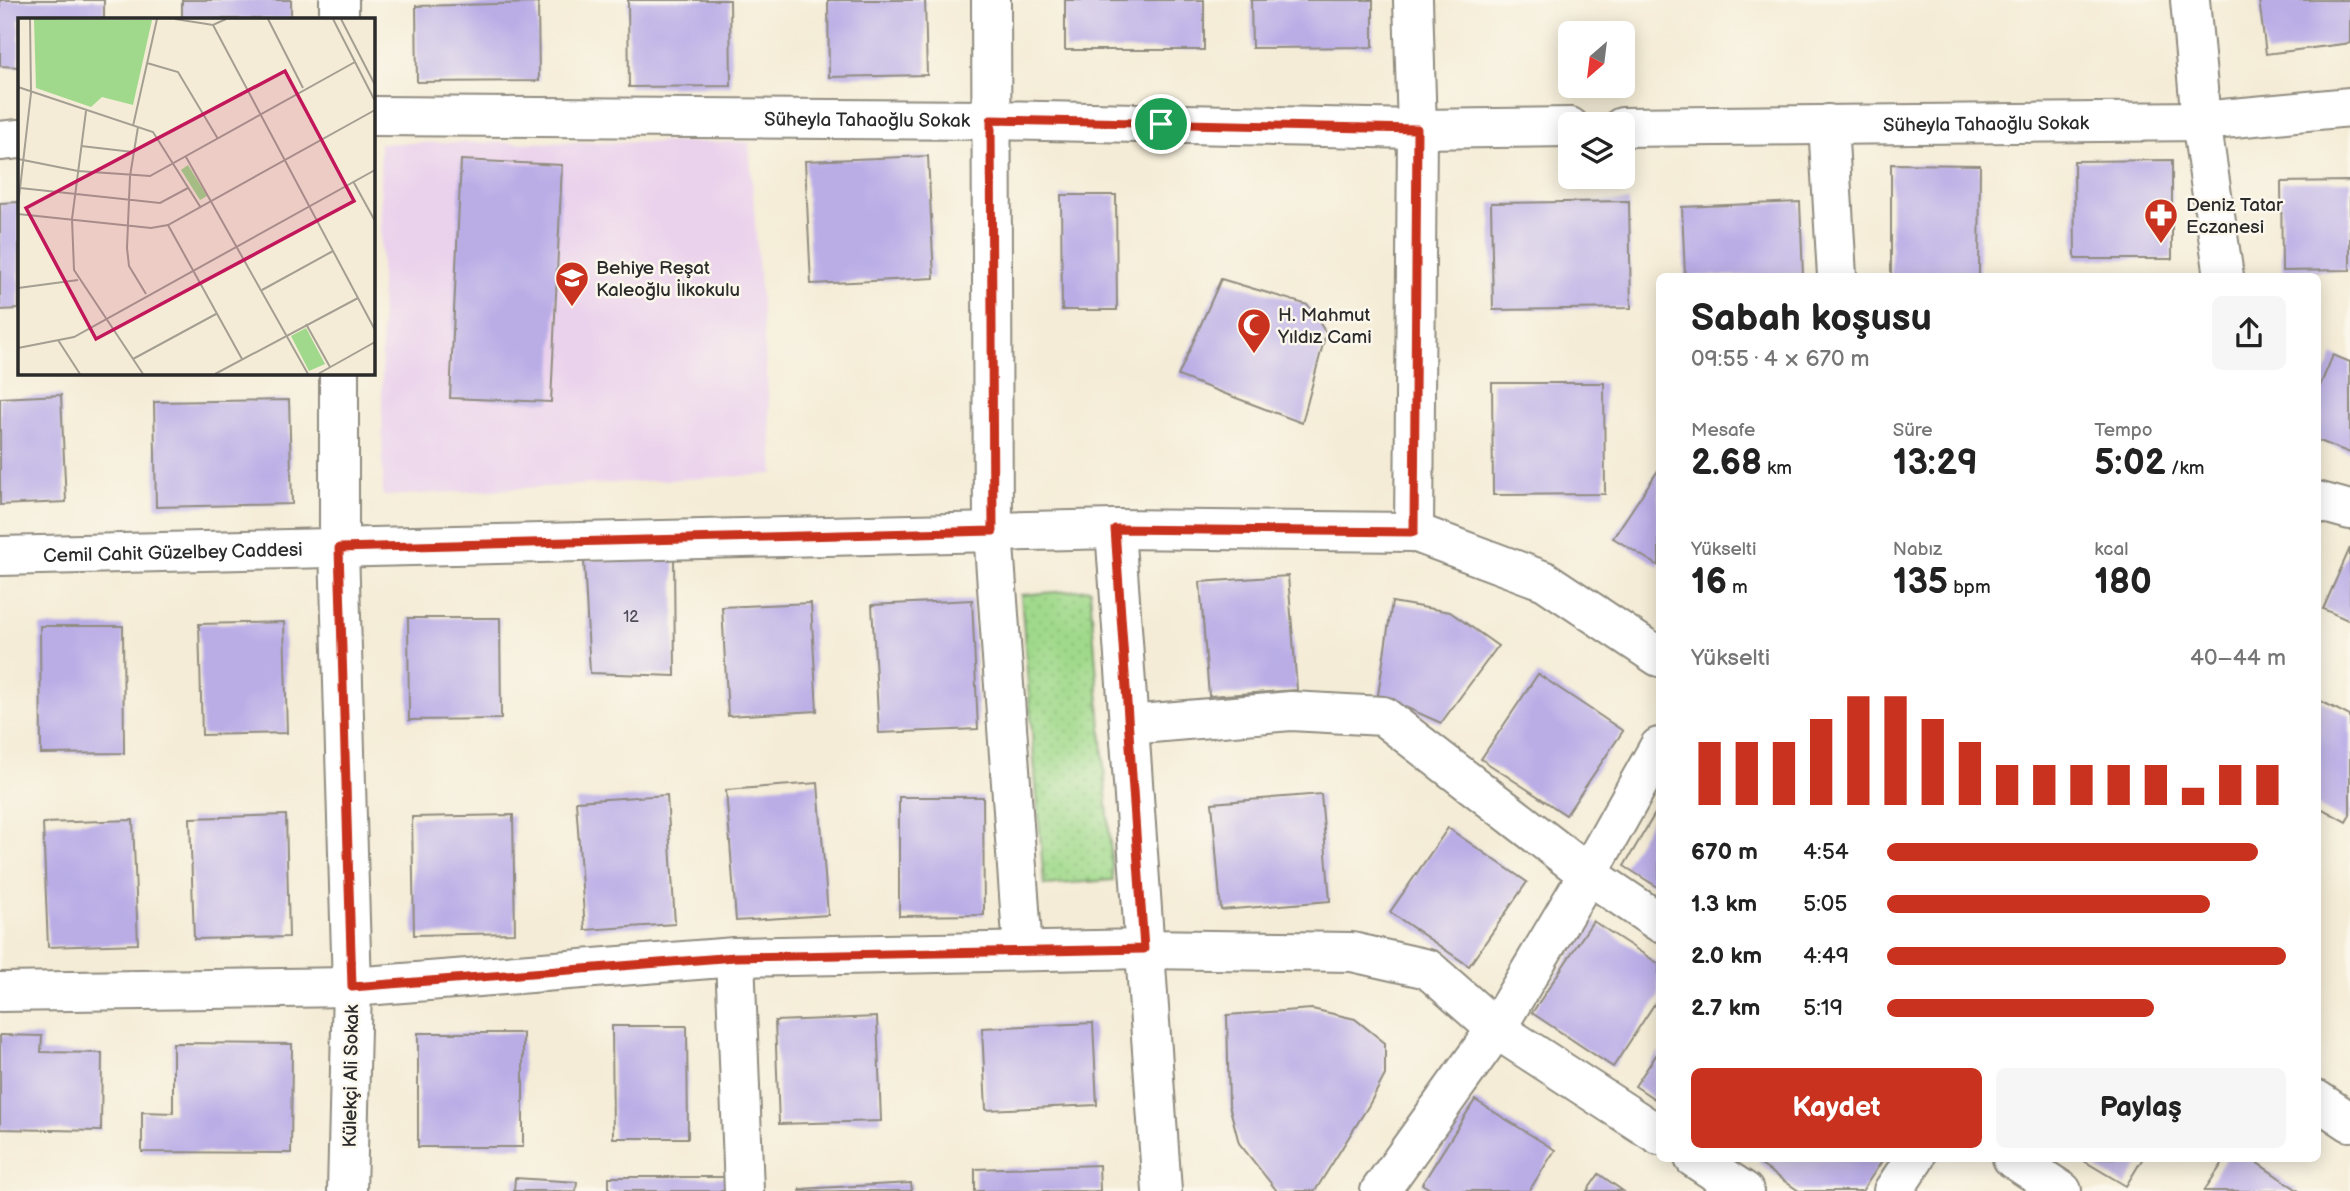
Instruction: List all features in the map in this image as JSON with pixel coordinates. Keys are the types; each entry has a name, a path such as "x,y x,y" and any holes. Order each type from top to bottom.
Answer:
{"street":[{"path":"339,0 339,18"},
{"path":"991,0 993,531 1023,951"},
{"path":"1413,0 1417,129 1414,532"},
{"path":"2190,0 2201,121 2224,273"},
{"name":"Süheyla Tahaoğlu Sokak","path":"1635,127 2201,121 2350,107"},
{"name":"Süheyla Tahaoğlu Sokak","path":"374,116 991,120 1417,129 1558,127"},
{"path":"1828,124 1837,273"},
{"path":"0,141 18,139"},
{"name":"Külekçi Ali Sokak","path":"339,374 339,548 352,987 347,1191"},
{"path":"2321,501 2350,510"},
{"path":"1115,529 1162,1191"},
{"name":"Cemil Cahit Güzelbey Caddesi","path":"0,556 993,531 1115,529 1414,532 1545,581 1656,655"},
{"path":"1129,726 1291,711 1383,716 1588,874 1656,920"},
{"path":"1384,1190 1496,1029 1656,752"},
{"path":"0,992 352,987 735,957 1144,949 1352,952 1427,969 1496,1029 1656,1133"},
{"path":"735,957 744,1191"},
{"path":"2321,1103 2350,1122"},
{"path":"1700,1162 1744,1191"},
{"path":"1892,1191 1912,1162"},
{"path":"2017,1162 2062,1191"}],"shaded area":[{"name":"Behiye Reşat Kaleoğlu İlkokulu","path":"749,142 774,474 383,496 380,143"}],"green space":[{"path":"1090,589 1113,880 1044,885 1021,595"}],"building":[{"path":"0,0 104,0 104,18 18,18 18,67 0,66"},
{"path":"182,0 291,0 291,18 182,18"},
{"path":"628,0 730,0 731,86 629,87"},
{"path":"828,0 925,0 927,75 829,77"},
{"path":"1065,0 1204,0 1204,50 1065,50"},
{"path":"1251,0 1373,0 1373,47 1252,48"},
{"path":"2259,0 2350,0 2350,43 2266,54"},
{"path":"538,3 539,81 417,82 416,6"},
{"path":"928,156 934,278 811,284 805,161"},
{"path":"461,160 562,165 551,402 450,398"},
{"path":"2172,160 2172,259 2075,259 2074,161"},
{"path":"1891,164 1980,165 1979,273 1891,273"},
{"path":"2350,181 2350,270 2282,271 2281,182"},
{"path":"1061,195 1116,195 1117,310 1062,310"},
{"path":"1629,201 1631,308 1493,310 1491,203"},
{"path":"18,202 18,309 0,310 0,203"},
{"path":"1800,202 1803,273 1685,273 1682,207"},
{"name":"H. Mahmut Yıldız Cami","path":"1221,279 1308,305 1326,333 1302,423 1178,376"},
{"path":"2333,355 2350,362 2350,453 2321,442 2321,384"},
{"path":"1492,383 1604,383 1605,494 1493,495"},
{"path":"61,395 66,502 0,505 0,398"},
{"path":"289,400 292,504 156,507 154,402"},
{"path":"1656,474 1656,564 1613,538"},
{"path":"2350,548 2350,621 2323,609"},
{"path":"674,556 675,676 590,673 584,560"},
{"path":"1288,576 1297,690 1209,696 1200,582"},
{"path":"972,600 978,729 879,733 872,605"},
{"path":"1392,602 1450,612 1498,646 1441,723 1378,695"},
{"path":"811,603 817,711 728,716 722,607"},
{"path":"408,618 500,618 501,719 409,720"},
{"path":"284,622 287,733 202,735 199,624"},
{"path":"40,626 123,626 124,753 41,754"},
{"path":"1538,674 1623,731 1566,815 1481,759"},
{"path":"2321,701 2350,716 2350,815 2346,822 2321,808"},
{"path":"818,783 828,915 736,921 726,790"},
{"path":"1321,794 1330,901 1221,910 1212,803"},
{"path":"667,795 675,924 585,930 576,801"},
{"path":"899,797 983,797 984,915 899,916"},
{"path":"1656,812 1656,886 1624,866"},
{"path":"286,815 289,937 194,939 190,818"},
{"path":"513,815 515,933 414,935 412,817"},
{"path":"133,820 138,944 48,947 43,823"},
{"path":"1448,828 1527,882 1469,966 1390,912"},
{"path":"1593,921 1656,962 1656,1002 1613,1067 1532,1013"},
{"path":"1312,1009 1355,1019 1385,1043 1385,1075 1315,1191 1277,1191 1239,1143 1229,1105 1227,1015"},
{"path":"877,1017 881,1121 779,1124 775,1021"},
{"path":"1093,1023 1097,1105 986,1110 982,1028"},
{"path":"612,1026 687,1026 688,1138 613,1138"},
{"path":"418,1033 523,1033 523,1147 418,1147"},
{"path":"0,1035 42,1036 41,1052 102,1053 101,1131 0,1129"},
{"path":"173,1043 292,1044 291,1153 142,1152 142,1112 173,1113"},
{"path":"1656,1055 1656,1100 1635,1086"},
{"path":"1475,1100 1555,1150 1529,1191 1433,1191 1422,1184"},
{"path":"1881,1162 1862,1191 1799,1191 1758,1163"},
{"path":"2086,1162 2141,1162 2126,1186"},
{"path":"2223,1162 2256,1162 2299,1191 2204,1191"},
{"path":"1099,1165 1100,1191 975,1191 975,1169"},
{"path":"1599,1174 1623,1191 1587,1191"},
{"path":"609,1177 727,1177 727,1191 609,1191"},
{"path":"515,1178 577,1182 576,1191 514,1191"},
{"path":"911,1183 912,1191 800,1191 800,1189"}],"place":[{"name":"Deniz Tatar Eczanesi","path":"2161,245"},
{"name":"Behiye Reşat Kaleoğlu İlkokulu","path":"572,308"},
{"name":"H. Mahmut Yıldız Cami","path":"1254,355"}],"route":[{"path":"991,120 1161,124 1417,129 1414,532 1115,529 1144,949 735,957 352,987 339,548 993,531 991,120"}]}
